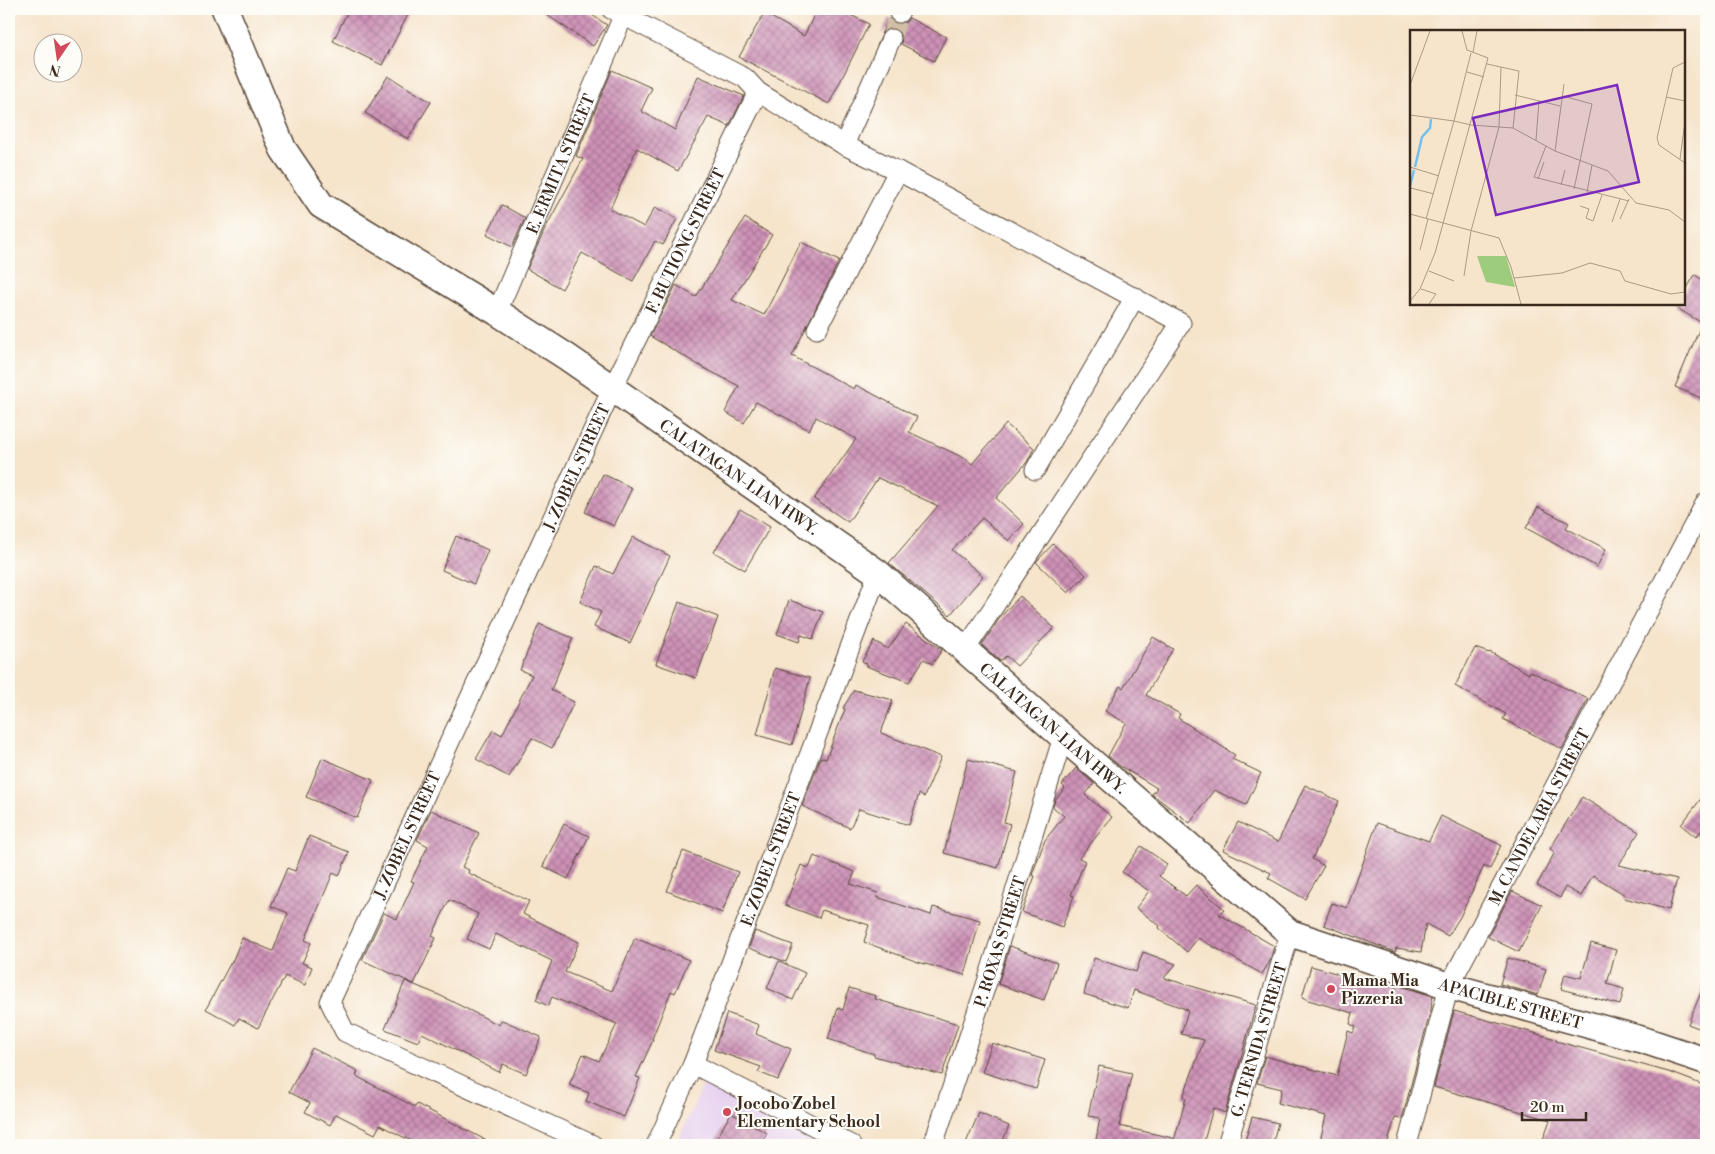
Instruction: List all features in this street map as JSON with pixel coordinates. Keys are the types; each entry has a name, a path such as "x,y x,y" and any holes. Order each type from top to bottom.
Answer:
{"main road":[{"name":"CALATAGAN-LIAN HWY.","path":"225,9 283,149 321,205 567,357 878,572 1290,933"},
{"name":"APACIBLE STREET","path":"1290,933 1449,986 1643,1040 1706,1061"}],"street":[{"name":"E. ERMITA STREET","path":"497,312 617,12"},
{"path":"617,12 745,78 758,92 844,145 898,171 1181,323 965,650"},
{"path":"844,145 891,39"},
{"name":"F. BUTIONG STREET","path":"612,389 758,92"},
{"path":"816,328 898,171"},
{"path":"1035,470 1135,297"},
{"name":"J. ZOBEL STREET","path":"593,1145 346,1032 330,1002 612,389"},
{"name":"M. CANDELARIA STREET","path":"1407,1145 1449,986 1706,502"},
{"name":"E. ZOBEL STREET","path":"656,1145 693,1064 878,572"},
{"name":"P. ROXAS STREET","path":"933,1145 989,976 1063,736"},
{"name":"G. TERNIDA STREET","path":"1227,1145 1290,933"},
{"path":"693,1064 851,1145"}],"shaded area":[{"name":"Jocobo Zobel Elementary School","path":"706,1079 820,1145 676,1145"}],"building":[{"path":"349,9 411,9 382,65 333,41"},
{"path":"538,9 583,9 607,25 593,46"},
{"path":"817,9 838,9 869,24 829,104 739,57 764,13 804,36"},
{"path":"889,18 894,23 899,24 905,23 909,18 946,37 934,61 901,44 902,37 896,29 889,28 881,34"},
{"path":"612,70 652,88 641,111 675,130 698,76 744,96 729,126 708,117 678,171 637,148 610,209 644,227 655,207 677,219 663,245 655,241 633,281 582,253 562,289 527,269 546,227 583,159 576,156"},
{"path":"388,76 431,102 408,139 365,113"},
{"path":"502,205 525,218 512,247 487,234"},
{"path":"745,218 772,235 732,300 764,315 801,242 839,261 792,356 854,389 856,385 917,417 909,432 966,459 972,464 1006,424 1034,448 1027,462 996,498 1024,524 1009,541 982,518 952,550 983,576 950,615 889,563 938,506 878,478 848,522 814,499 856,439 816,417 809,430 756,402 744,423 725,412 739,386 702,367 650,336 676,285 696,297"},
{"path":"1695,275 1706,282 1706,400 1675,387 1702,323 1675,307 1676,305 1685,305 1685,291"},
{"path":"603,474 632,488 614,526 585,512"},
{"path":"1538,507 1569,523 1566,528 1606,549 1597,567 1526,528"},
{"path":"740,509 770,527 745,570 714,552"},
{"path":"456,536 488,550 474,584 442,570"},
{"path":"633,537 670,556 630,643 594,627 601,612 580,602 596,566 613,574"},
{"path":"1053,544 1086,575 1068,593 1036,562"},
{"path":"1020,596 1054,628 1017,666 1006,656 1000,661 982,645 1001,616"},
{"path":"789,600 823,612 813,639 801,635 799,642 777,634"},
{"path":"679,602 718,617 696,678 656,664"},
{"path":"539,624 573,638 551,690 574,702 552,748 532,738 509,777 476,759 493,730 502,735 532,675 520,670"},
{"path":"906,624 942,650 932,664 924,659 909,682 866,666 867,664 862,661 874,641 888,649"},
{"path":"1153,637 1173,649 1146,695 1180,714 1178,718 1235,755 1232,759 1261,773 1246,805 1214,790 1190,823 1152,794 1157,788 1120,766 1108,756 1126,723 1105,711 1120,686 1123,688"},
{"path":"1475,648 1490,652 1529,674 1530,671 1588,699 1562,749 1503,719 1506,714 1455,686"},
{"path":"775,668 810,678 792,745 757,735"},
{"path":"854,690 893,700 881,733 941,757 924,797 919,794 909,825 859,809 850,828 802,806 821,757 826,759 845,709 843,708"},
{"path":"322,758 373,780 357,818 306,797"},
{"path":"968,759 1017,772 1004,822 1010,824 998,868 944,853"},
{"path":"1076,768 1094,784 1085,795 1112,817 1079,858 1085,861 1071,895 1074,896 1062,927 1022,912 1035,876 1032,875 1045,840 1064,816 1053,807 1055,800 1065,788 1062,785"},
{"path":"1305,785 1339,801 1312,859 1324,866 1305,899 1268,878 1271,873 1223,850 1238,822 1278,842"},
{"path":"1706,792 1706,825 1696,837 1681,825"},
{"path":"1582,797 1639,832 1619,865 1677,879 1669,910 1624,898 1625,895 1593,875 1581,896 1565,887 1560,898 1537,885 1555,852 1550,849"},
{"path":"431,810 479,833 462,867 469,870 468,873 529,901 523,914 579,942 565,972 612,991 635,938 689,960 675,993 671,991 653,1040 636,1077 640,1078 624,1117 586,1101 589,1093 569,1085 583,1054 599,1061 617,1024 552,997 548,1006 536,1000 552,961 496,934 489,949 467,939 478,914 449,900 432,936 436,938 414,984 362,960 384,913 397,919 414,882 411,881 428,846 417,840"},
{"path":"1441,816 1501,845 1490,869 1484,866 1460,917 1448,936 1426,924 1421,952 1396,948 1395,952 1324,925 1332,903 1347,908 1377,823 1429,841"},
{"path":"564,824 589,836 568,879 543,866"},
{"path":"309,836 349,852 339,876 333,873 305,940 311,943 302,963 312,967 305,985 285,976 258,1028 239,1018 235,1025 206,1009 232,962 242,938 273,951 288,913 271,906 287,868 295,871"},
{"path":"1141,846 1167,864 1159,876 1186,896 1196,885 1224,909 1219,914 1274,946 1270,961 1262,974 1198,938 1187,952 1159,928 1160,926 1136,908 1149,891 1122,872"},
{"path":"683,851 738,872 722,913 667,891"},
{"path":"814,856 855,872 850,884 878,893 877,897 931,915 933,907 980,920 965,975 918,962 864,942 869,925 822,910 819,918 785,905 801,865 809,868"},
{"path":"1512,891 1542,905 1519,952 1488,937"},
{"path":"755,931 793,945 786,962 749,948"},
{"path":"1591,943 1616,950 1607,984 1624,989 1620,1005 1561,989 1565,974 1581,978"},
{"path":"1010,946 1057,963 1044,1000 998,984"},
{"path":"1143,952 1176,964 1164,978 1256,1005 1225,1113 1213,1108 1203,1145 1095,1145 1100,1118 1088,1116 1099,1066 1132,1073 1119,1126 1173,1138 1173,1144 1186,1098 1183,1097 1204,1040 1181,1034 1188,1010 1134,990 1128,1008 1084,994 1094,958 1136,972"},
{"path":"1508,958 1546,969 1538,995 1500,984"},
{"path":"779,961 805,973 793,1000 767,988"},
{"path":"1311,966 1380,986 1381,983 1397,987 1397,985 1433,996 1402,1119 1395,1118 1387,1145 1338,1145 1320,1141 1326,1116 1278,1103 1282,1089 1257,1083 1265,1056 1337,1076 1348,1031 1353,1033 1356,1027 1350,1024 1353,1013 1302,997"},
{"path":"1706,980 1706,1031 1688,1024"},
{"path":"405,981 439,995 499,1025 502,1020 541,1037 526,1074 503,1064 499,1072 422,1033 418,1042 385,1029"},
{"path":"849,988 876,996 875,999 958,1024 942,1075 874,1056 874,1054 828,1039 838,1008 843,1010"},
{"path":"1454,1011 1672,1073 1706,1086 1706,1145 1541,1145 1550,1120 1434,1087"},
{"path":"727,1013 759,1025 756,1034 791,1049 778,1080 758,1072 761,1067 714,1050"},
{"path":"992,1043 1045,1060 1036,1089 982,1072"},
{"path":"312,1048 358,1071 356,1076 415,1107 417,1104 495,1145 419,1145 380,1125 375,1134 336,1114 330,1125 305,1112 310,1103 289,1092"},
{"path":"731,1113 767,1133 760,1145 713,1145"},
{"path":"979,1113 1009,1126 1001,1145 965,1145"},
{"path":"1252,1117 1278,1123 1272,1145 1244,1145"}],"tunnel":[{"path":"891,39 899,13"}],"place":[{"name":"Mama Mia Pizzeria","path":"1331,989"},
{"name":"Jocobo Zobel Elementary School","path":"727,1112"}]}
